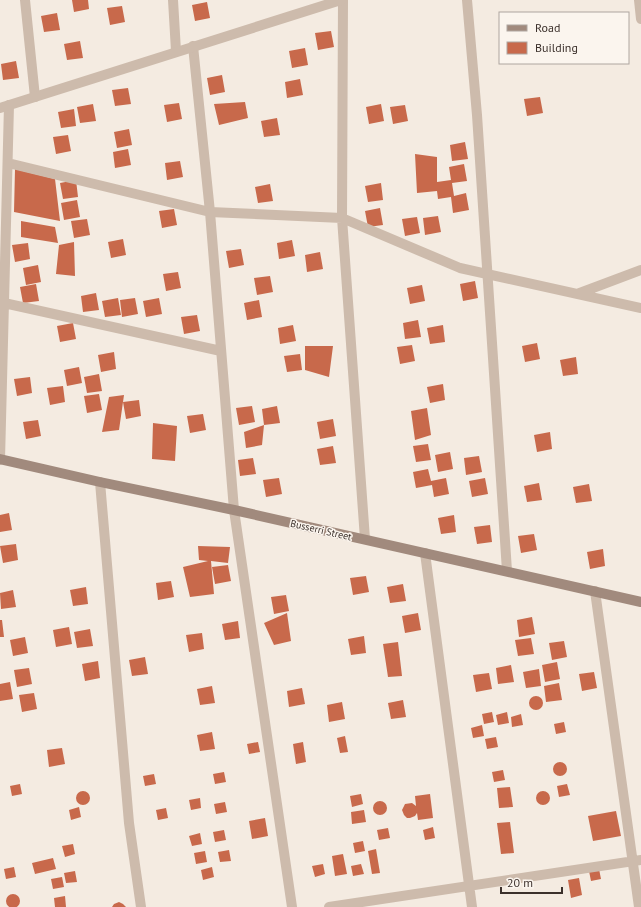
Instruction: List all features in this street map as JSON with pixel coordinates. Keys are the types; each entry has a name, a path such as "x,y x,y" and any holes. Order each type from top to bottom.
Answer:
{"main road":[{"name":"Busserri Street","path":"0,460 365,539 641,602"}],"street":[{"path":"26,0 35,97"},
{"path":"173,0 176,51"},
{"path":"0,460 8,163 5,106 324,3 342,0 342,218 365,539"},
{"path":"467,0 477,115 507,571"},
{"path":"639,0 641,19"},
{"path":"193,46 210,212 234,510 292,907"},
{"path":"8,163 210,212 342,218 460,268 641,308"},
{"path":"577,294 641,270"},
{"path":"4,303 221,351"},
{"path":"100,482 129,823 140,907"},
{"path":"425,553 472,907"},
{"path":"595,592 637,860 639,907"},
{"path":"329,907 637,860"}],"building":[{"path":"72,0 88,0 89,9 74,12"},
{"path":"207,2 210,18 195,21 192,5"},
{"path":"122,6 125,22 110,25 107,8"},
{"path":"57,13 60,30 44,32 41,16"},
{"path":"331,31 334,47 318,50 315,33"},
{"path":"80,41 83,58 67,60 64,44"},
{"path":"305,48 308,65 292,68 289,51"},
{"path":"16,61 19,78 3,80 1,64"},
{"path":"222,75 225,92 210,95 207,78"},
{"path":"300,79 303,95 287,98 285,82"},
{"path":"128,88 131,104 115,106 112,90"},
{"path":"540,97 543,113 527,116 524,99"},
{"path":"245,102 248,118 219,125 214,104"},
{"path":"179,103 182,119 167,122 164,105"},
{"path":"93,104 96,121 80,123 77,107"},
{"path":"381,104 384,121 369,124 366,107"},
{"path":"405,105 408,121 393,124 390,107"},
{"path":"74,109 76,126 61,128 58,112"},
{"path":"277,118 280,135 264,137 261,121"},
{"path":"129,129 132,145 117,148 114,132"},
{"path":"68,135 71,151 56,154 53,137"},
{"path":"465,142 468,159 452,161 450,145"},
{"path":"128,149 131,165 115,168 113,152"},
{"path":"415,154 437,157 437,182 451,180 449,167 464,164 467,181 452,183 454,196 466,193 469,210 453,213 451,197 438,199 437,191 417,193"},
{"path":"180,161 183,177 167,180 165,163"},
{"path":"15,169 55,179 60,221 14,212"},
{"path":"76,180 78,197 63,199 60,183"},
{"path":"381,183 383,200 368,202 365,186"},
{"path":"270,184 273,201 258,203 255,187"},
{"path":"77,200 80,217 64,220 61,203"},
{"path":"380,208 383,225 368,227 365,211"},
{"path":"174,209 177,225 162,228 159,211"},
{"path":"438,216 441,232 425,235 423,218"},
{"path":"417,217 420,233 405,236 402,219"},
{"path":"87,219 90,235 74,238 71,221"},
{"path":"21,221 55,227 58,243 21,237"},
{"path":"123,239 126,255 111,258 108,242"},
{"path":"292,240 295,256 279,259 277,243"},
{"path":"74,242 75,276 56,274 59,245"},
{"path":"28,243 30,259 15,262 12,245"},
{"path":"241,249 244,265 229,268 226,251"},
{"path":"320,252 323,269 307,272 305,255"},
{"path":"38,265 41,282 26,285 23,268"},
{"path":"178,272 181,288 166,291 163,274"},
{"path":"270,276 273,292 257,295 254,278"},
{"path":"475,281 478,298 463,301 460,284"},
{"path":"36,284 39,301 23,303 20,287"},
{"path":"422,285 425,301 410,304 407,288"},
{"path":"96,293 99,310 83,312 81,296"},
{"path":"118,298 121,315 105,317 102,301"},
{"path":"135,298 138,314 122,317 120,300"},
{"path":"159,298 162,314 146,317 143,301"},
{"path":"259,300 262,317 247,320 244,303"},
{"path":"197,315 200,331 184,334 181,317"},
{"path":"418,320 421,337 405,339 403,323"},
{"path":"73,323 76,339 60,342 57,326"},
{"path":"293,325 296,341 280,344 278,328"},
{"path":"443,325 445,342 430,344 427,328"},
{"path":"537,343 540,359 525,362 522,346"},
{"path":"412,345 415,361 400,364 397,347"},
{"path":"305,346 333,346 329,377 305,370"},
{"path":"114,352 116,369 101,372 98,355"},
{"path":"300,354 302,370 287,372 284,356"},
{"path":"576,357 578,374 563,376 560,360"},
{"path":"79,367 82,383 67,386 64,370"},
{"path":"99,374 102,391 87,393 84,377"},
{"path":"30,377 32,393 17,396 14,379"},
{"path":"443,384 445,400 430,403 427,387"},
{"path":"63,386 65,402 50,405 47,388"},
{"path":"99,394 102,410 87,413 84,396"},
{"path":"124,395 119,430 102,432 109,397"},
{"path":"139,400 141,416 126,419 123,402"},
{"path":"252,406 255,422 239,425 236,408"},
{"path":"277,406 280,423 264,425 262,409"},
{"path":"427,408 431,435 415,440 411,411"},
{"path":"203,414 206,430 190,433 187,416"},
{"path":"333,419 336,436 320,439 317,422"},
{"path":"38,420 41,436 26,439 23,422"},
{"path":"153,423 177,426 175,461 152,459"},
{"path":"264,425 262,445 246,448 244,432"},
{"path":"550,432 552,449 537,452 534,435"},
{"path":"428,444 431,460 416,462 413,446"},
{"path":"333,446 336,463 320,465 317,449"},
{"path":"450,452 453,469 438,472 435,455"},
{"path":"479,456 482,472 466,475 464,458"},
{"path":"253,458 256,474 240,476 238,460"},
{"path":"428,469 431,481 446,478 449,494 434,497 432,485 416,488 413,472"},
{"path":"279,478 282,494 266,497 263,480"},
{"path":"485,478 488,494 472,497 469,481"},
{"path":"539,483 542,500 527,502 524,486"},
{"path":"589,484 592,501 576,503 573,487"},
{"path":"9,513 12,530 0,532 0,515"},
{"path":"454,515 456,532 441,534 438,518"},
{"path":"490,525 492,542 477,544 474,527"},
{"path":"534,534 537,550 521,553 518,536"},
{"path":"16,544 18,560 3,563 0,546"},
{"path":"198,546 230,547 228,563 211,561 214,594 190,597 183,567 208,561 199,560"},
{"path":"603,549 605,566 590,569 587,552"},
{"path":"228,565 231,581 215,584 212,567"},
{"path":"366,576 369,592 353,595 350,578"},
{"path":"171,581 174,597 158,600 156,583"},
{"path":"403,584 406,601 390,603 387,587"},
{"path":"86,587 88,604 73,606 70,590"},
{"path":"13,590 16,607 1,609 0,593"},
{"path":"286,595 289,611 274,614 271,597"},
{"path":"287,613 291,641 274,645 264,623"},
{"path":"418,613 421,630 405,633 402,616"},
{"path":"532,617 535,634 519,637 517,620"},
{"path":"0,620 2,620 4,637 0,637"},
{"path":"238,621 240,638 225,640 222,624"},
{"path":"69,627 72,644 56,647 53,630"},
{"path":"90,629 93,646 77,648 74,632"},
{"path":"202,633 204,649 189,652 186,635"},
{"path":"364,636 366,653 351,655 348,639"},
{"path":"25,637 28,653 13,656 10,640"},
{"path":"531,638 534,654 518,656 515,640"},
{"path":"564,641 567,657 552,660 549,643"},
{"path":"398,642 402,676 388,677 383,644"},
{"path":"145,657 148,674 132,676 129,660"},
{"path":"98,661 100,678 85,681 82,664"},
{"path":"557,662 560,679 545,682 542,665"},
{"path":"511,665 514,682 498,684 496,668"},
{"path":"29,668 32,684 17,687 14,670"},
{"path":"539,669 541,686 526,688 523,672"},
{"path":"594,672 597,688 582,691 579,674"},
{"path":"489,673 492,689 476,692 473,675"},
{"path":"10,682 13,699 0,701 0,684"},
{"path":"559,683 562,700 546,702 544,686"},
{"path":"212,686 215,703 200,705 197,689"},
{"path":"302,688 305,704 289,707 287,691"},
{"path":"34,693 37,709 22,712 19,695"},
{"path":"533,696 539,696 543,700 543,706 539,710 533,710 529,706 529,700"},
{"path":"403,700 406,717 391,719 388,703"},
{"path":"342,702 345,719 329,722 327,705"},
{"path":"492,712 494,722 484,724 482,714"},
{"path":"507,712 509,723 498,725 496,715"},
{"path":"521,714 523,725 512,727 511,717"},
{"path":"564,722 566,732 556,734 554,724"},
{"path":"482,725 484,736 473,738 471,728"},
{"path":"212,732 215,749 200,751 197,735"},
{"path":"345,736 348,752 340,753 337,738"},
{"path":"496,737 498,747 487,749 485,739"},
{"path":"258,742 260,752 249,754 247,744"},
{"path":"303,742 306,762 296,764 293,744"},
{"path":"62,748 65,764 49,767 47,750"},
{"path":"557,762 563,762 567,766 567,772 563,776 557,776 553,772 553,766"},
{"path":"503,770 505,780 494,782 492,772"},
{"path":"224,772 226,782 215,784 213,774"},
{"path":"154,774 156,784 145,786 143,776"},
{"path":"20,784 22,794 12,796 10,786"},
{"path":"567,784 570,795 559,797 557,786"},
{"path":"510,787 513,807 499,808 497,788"},
{"path":"80,791 86,791 90,795 90,801 86,805 80,805 76,801 76,795"},
{"path":"540,791 546,791 550,795 550,801 546,805 540,805 536,801 536,795"},
{"path":"361,794 363,804 352,807 350,796"},
{"path":"430,794 433,818 418,820 417,813 415,816 410,818 407,818 404,815 402,810 405,804 412,803 416,806 415,796"},
{"path":"200,798 201,808 191,810 189,800"},
{"path":"377,801 383,801 387,805 387,811 383,815 377,815 373,811 373,805"},
{"path":"225,802 227,812 216,814 214,804"},
{"path":"79,807 81,817 71,820 69,810"},
{"path":"166,808 168,818 158,820 156,810"},
{"path":"364,810 366,822 352,824 351,812"},
{"path":"616,811 621,836 593,841 588,816"},
{"path":"265,818 268,836 252,839 249,821"},
{"path":"510,822 514,853 501,854 497,823"},
{"path":"433,827 435,838 425,840 423,830"},
{"path":"388,828 390,838 379,840 377,830"},
{"path":"224,830 226,840 215,842 213,832"},
{"path":"200,833 202,844 192,846 189,836"},
{"path":"363,841 365,851 355,853 353,843"},
{"path":"73,844 75,854 65,857 62,846"},
{"path":"376,849 380,873 372,874 368,851"},
{"path":"229,850 231,861 220,862 218,852"},
{"path":"205,851 207,862 196,864 194,853"},
{"path":"343,854 347,874 335,876 332,856"},
{"path":"53,858 56,869 35,874 32,863"},
{"path":"323,864 325,874 315,877 312,866"},
{"path":"361,864 364,874 353,876 351,866"},
{"path":"14,867 16,877 6,879 4,869"},
{"path":"212,867 214,877 203,880 201,870"},
{"path":"599,869 601,879 591,881 589,871"},
{"path":"75,871 77,882 66,883 64,873"},
{"path":"62,877 64,887 53,889 51,879"},
{"path":"579,878 582,895 571,898 568,880"},
{"path":"10,894 16,894 20,898 20,904 16,908 10,908 6,904 6,898"},
{"path":"65,896 66,907 55,907 54,898"},
{"path":"119,902 126,907 112,907 114,904"}]}
